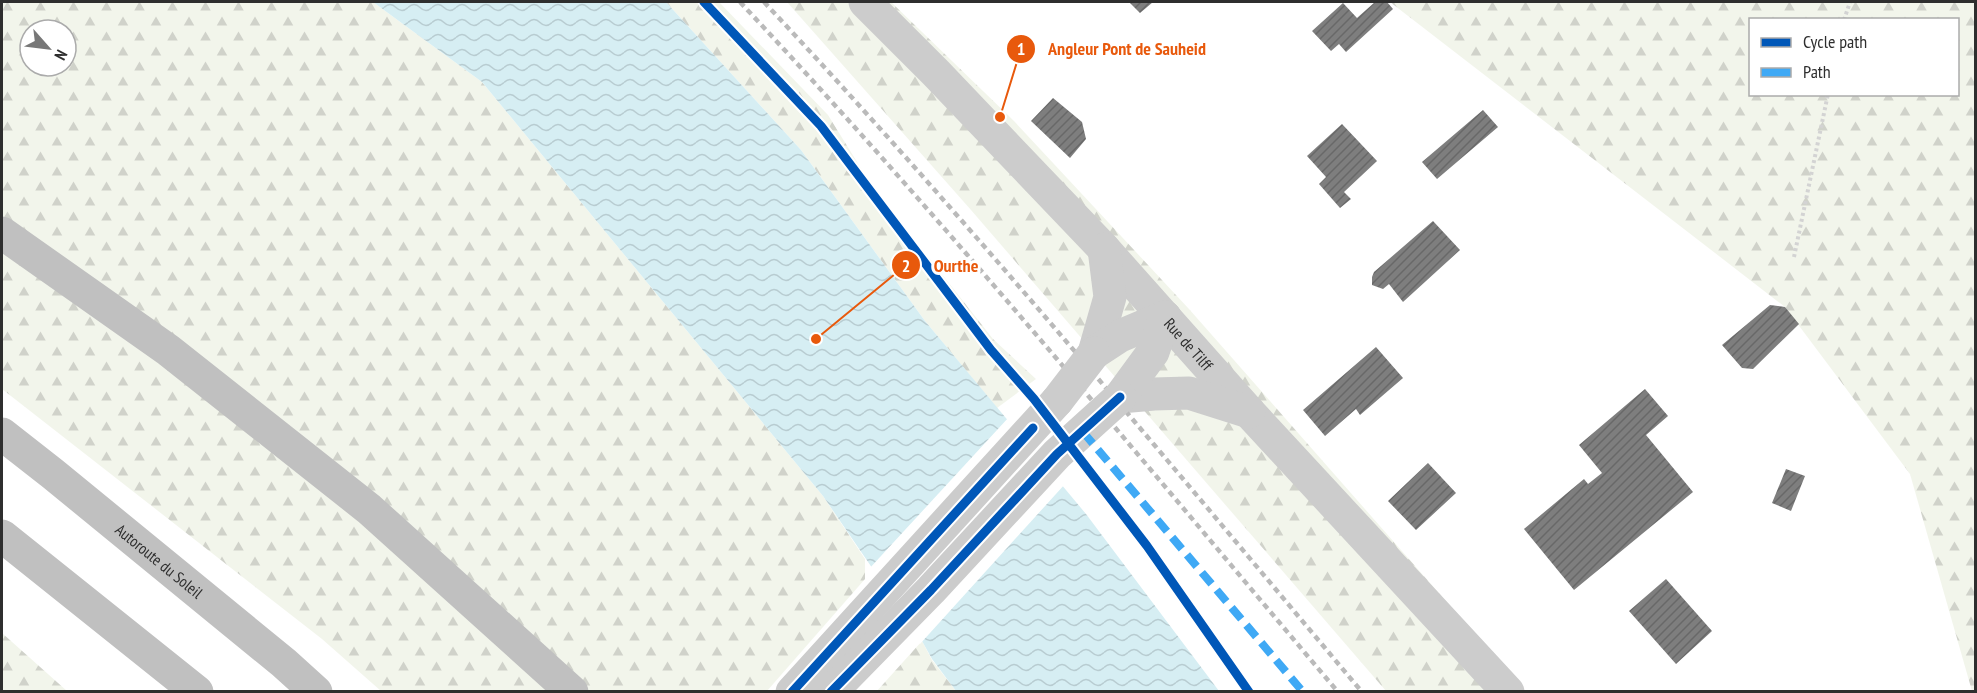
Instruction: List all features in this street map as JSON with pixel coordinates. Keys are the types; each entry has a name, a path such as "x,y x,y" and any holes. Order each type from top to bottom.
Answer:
{"highway":[{"path":"2,233 168,350 369,509 572,692"},
{"name":"Autoroute du Soleil","path":"2,435 54,474 284,663 316,692"},
{"path":"2,536 197,692"}],"main road":[{"name":"Rue de Tilff","path":"865,2 1104,249 1249,412 1508,692"},
{"path":"792,692 1058,401 1094,353 1110,297 1104,249"},
{"path":"831,692 931,590 1057,454 1120,397 1143,341 1165,317"},
{"path":"1094,353 1143,341"},
{"path":"1120,397 1154,393 1189,393 1249,412"}],"path":[{"path":"1845,18 1850,2"},
{"path":"1794,257 1828,96"}],"green space":[{"path":"2,2 373,2 482,82 823,496 865,559 865,579 767,691 381,691 322,639 2,389"},
{"path":"666,2 719,2 828,115 870,183 993,339 1036,379 997,408 925,321 801,150"},
{"path":"787,2 891,2 1014,121 1189,309 1525,691 1386,691 971,210"},
{"path":"1390,2 1975,2 1975,691 1972,691 1910,474 1785,307"},
{"path":"2,633 67,691 2,691"},
{"path":"922,641 932,660 956,691 876,692"}],"water":[{"path":"373,2 666,2 801,150 925,321 1086,514 1219,691 956,691 823,496 482,82"}],"pier":[{"path":"1009,417 1065,484 920,644 869,569"}],"building":[{"path":"1129,2 1153,2 1140,13"},
{"path":"1375,2 1387,2 1393,9 1346,52 1339,44 1331,51 1312,31 1343,3 1357,18"},
{"path":"1053,98 1082,122 1086,139 1070,158 1031,121"},
{"path":"1483,110 1498,127 1437,179 1422,162"},
{"path":"1342,124 1377,161 1344,192 1351,199 1340,208 1319,184 1326,177 1307,156"},
{"path":"1433,221 1460,250 1403,302 1389,284 1383,289 1372,285 1374,272"},
{"path":"1770,305 1785,307 1799,324 1753,369 1742,368 1722,345"},
{"path":"1376,347 1403,378 1360,415 1356,409 1325,436 1303,410"},
{"path":"1645,389 1668,416 1646,435 1693,492 1574,590 1524,529 1584,479 1588,484 1602,473 1579,445"},
{"path":"1428,463 1456,493 1416,530 1388,501"},
{"path":"1786,469 1805,476 1791,511 1772,503"},
{"path":"1666,579 1712,631 1676,664 1629,611"}],"railway":[{"path":"740,2 969,256 1338,692"},
{"path":"764,2 993,256 1362,692"}],"marked path":[{"path":"1083,432 1303,692"}],"cycle path":[{"path":"704,2 821,126 991,350 1034,399 1147,546 1249,692"},
{"path":"831,692 931,590 1057,454 1120,397"},
{"path":"792,692 1033,428"}],"place":[{"name":"Angleur Pont de Sauheid","path":"1000,117"},
{"name":"Ourthe","path":"816,339"}]}
